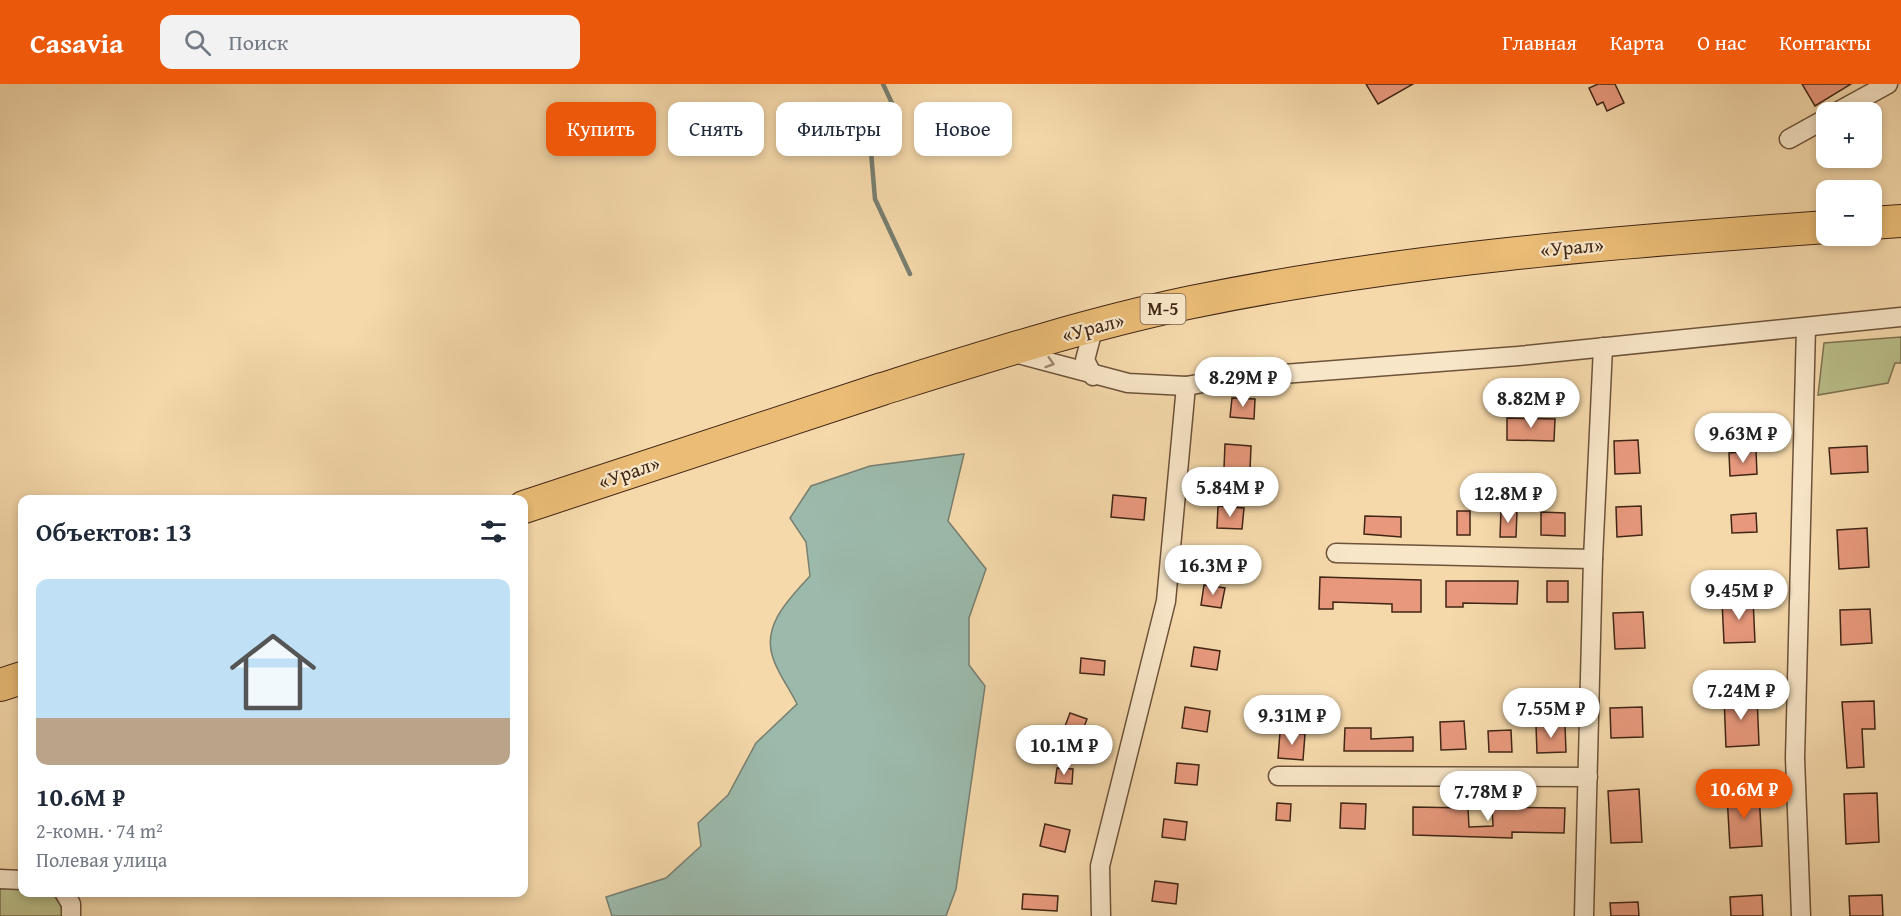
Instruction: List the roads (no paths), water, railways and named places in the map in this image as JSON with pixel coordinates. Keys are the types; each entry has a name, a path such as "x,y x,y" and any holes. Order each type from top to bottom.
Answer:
{"highway":[{"path":"1882,222 1901,221"},
{"name":"«Урал»","path":"528,506 1006,350 1189,303 1373,270 1532,251 1816,227"},
{"path":"0,685 18,679"}],"street":[{"path":"1855,102 1888,84"},
{"path":"1789,139 1816,124"},
{"path":"1006,350 1094,376 1154,387 1186,386 1232,378 1603,347 1901,317"},
{"path":"1094,326 1085,360 1094,376"},
{"path":"1801,916 1795,758 1806,327"},
{"path":"1584,916 1593,559 1603,347"},
{"path":"1101,916 1100,866 1166,601 1186,386"},
{"path":"1336,553 1593,559"},
{"path":"1278,776 1588,777"},
{"path":"0,879 18,880"},
{"path":"67,897 71,904 71,916"}],"waterway":[{"path":"883,84 898,116 870,140 875,199 910,274"}]}
